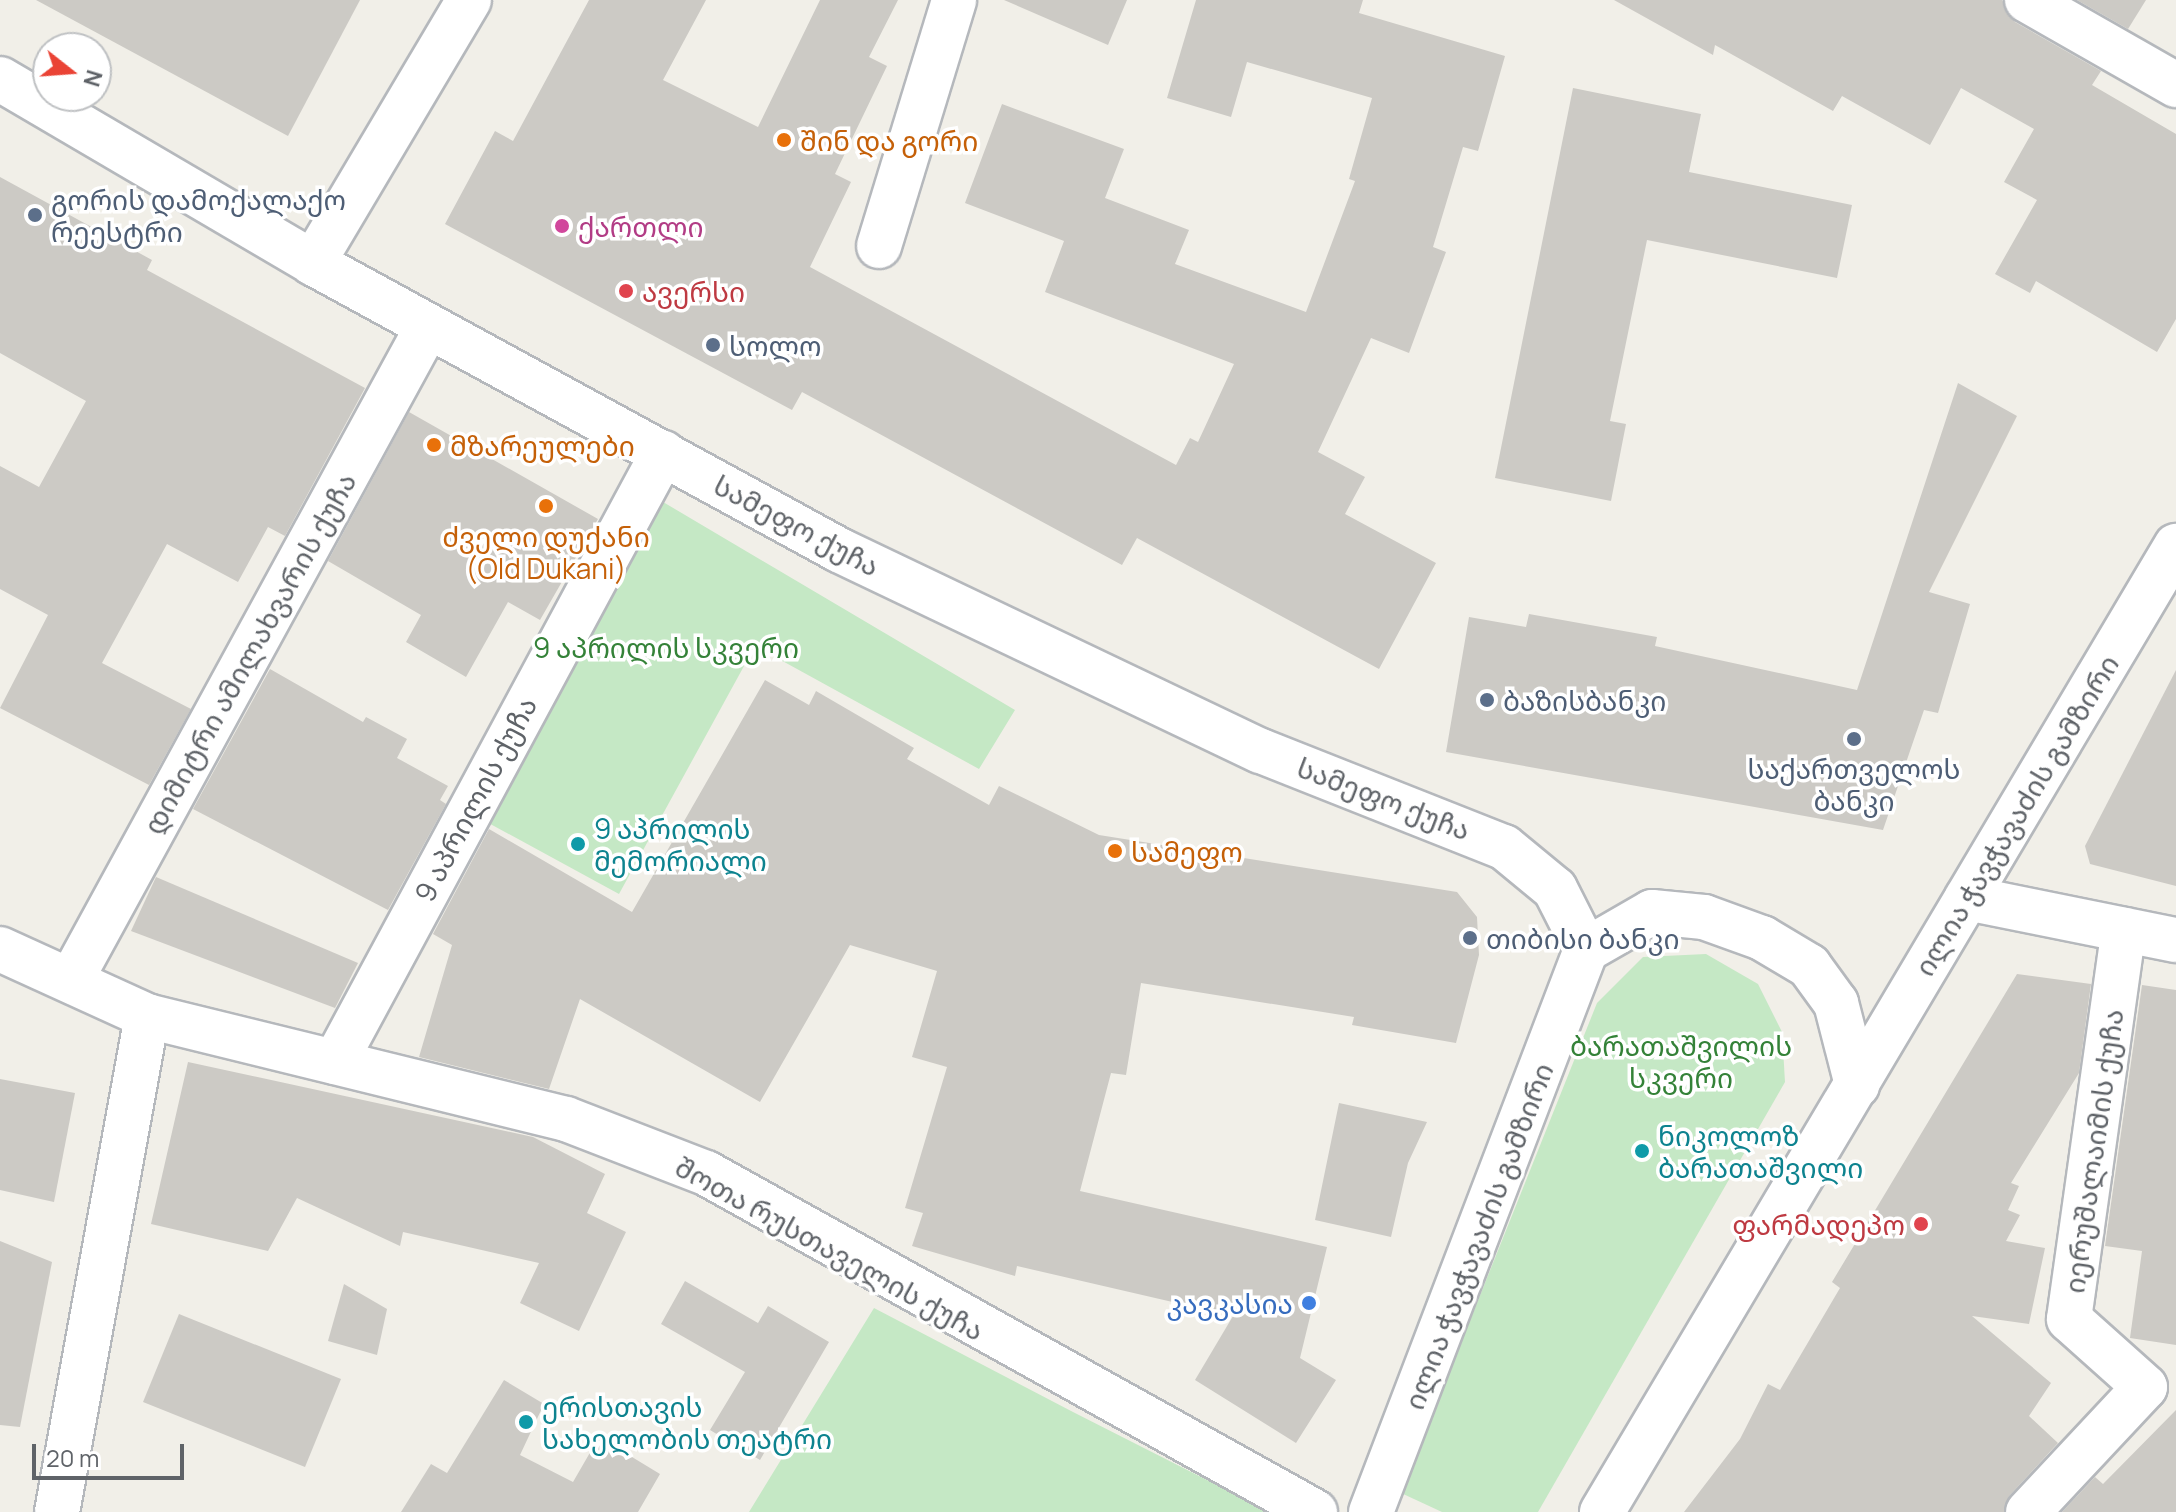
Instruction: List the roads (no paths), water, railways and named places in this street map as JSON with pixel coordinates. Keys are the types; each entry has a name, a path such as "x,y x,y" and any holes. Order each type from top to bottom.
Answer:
{"street":[{"path":"313,263 469,0"},
{"path":"879,246 954,0"},
{"path":"2027,0 2176,85"},
{"name":"სამეფო ქუჩა","path":"0,79 427,328 839,550 1261,751 1504,847 1555,889 1586,950"},
{"name":"დიმიტრი ამილახვარის ქუჩა","path":"72,978 427,328"},
{"name":"9 აპრილის ქუჩა","path":"344,1064 663,453"},
{"name":"ილია ჭავჭავაძის გამზირი","path":"1602,1512 2176,546"},
{"path":"1967,898 2176,940"},
{"path":"1586,950 1652,912 1704,917 1762,938 1809,966 1836,1003 1857,1085"},
{"name":"იერუშალაიმის ქუჩა","path":"2028,1512 2160,1388 2069,1319 2124,930"},
{"name":"შოთა რუსთაველის ქუჩა","path":"0,949 72,978 147,1016 566,1119 706,1173 1315,1512"},
{"name":"ილია ჭავჭავაძის გამზირი","path":"1371,1512 1586,950"},
{"path":"57,1512 147,1016"}],"place":[{"name":"შინ და გორი","path":"784,140"},
{"name":"გორის დამოქალაქო რეესტრი","path":"35,215"},
{"name":"ქართლი","path":"562,226"},
{"name":"ავერსი","path":"626,291"},
{"name":"სოლო","path":"713,345"},
{"name":"მზარეულები","path":"434,445"},
{"name":"ძველი დუქანი (Old Dukani)","path":"546,506"},
{"name":"ბაზისბანკი","path":"1487,700"},
{"name":"საქართველოს ბანკი","path":"1854,739"},
{"name":"9 აპრილის მემორიალი","path":"578,844"},
{"name":"სამეფო","path":"1115,851"},
{"name":"თიბისი ბანკი","path":"1470,938"},
{"name":"ნიკოლოზ ბარათაშვილი","path":"1642,1151"},
{"name":"ფარმადეპო","path":"1921,1224"},
{"name":"კავკასია","path":"1309,1303"},
{"name":"ერისთავის სახელობის თეატრი","path":"526,1422"}],"park label":[{"name":"9 აპრილის სკვერი","path":"666,647"},
{"name":"ბარათაშვილის სკვერი","path":"1681,1061"}]}
